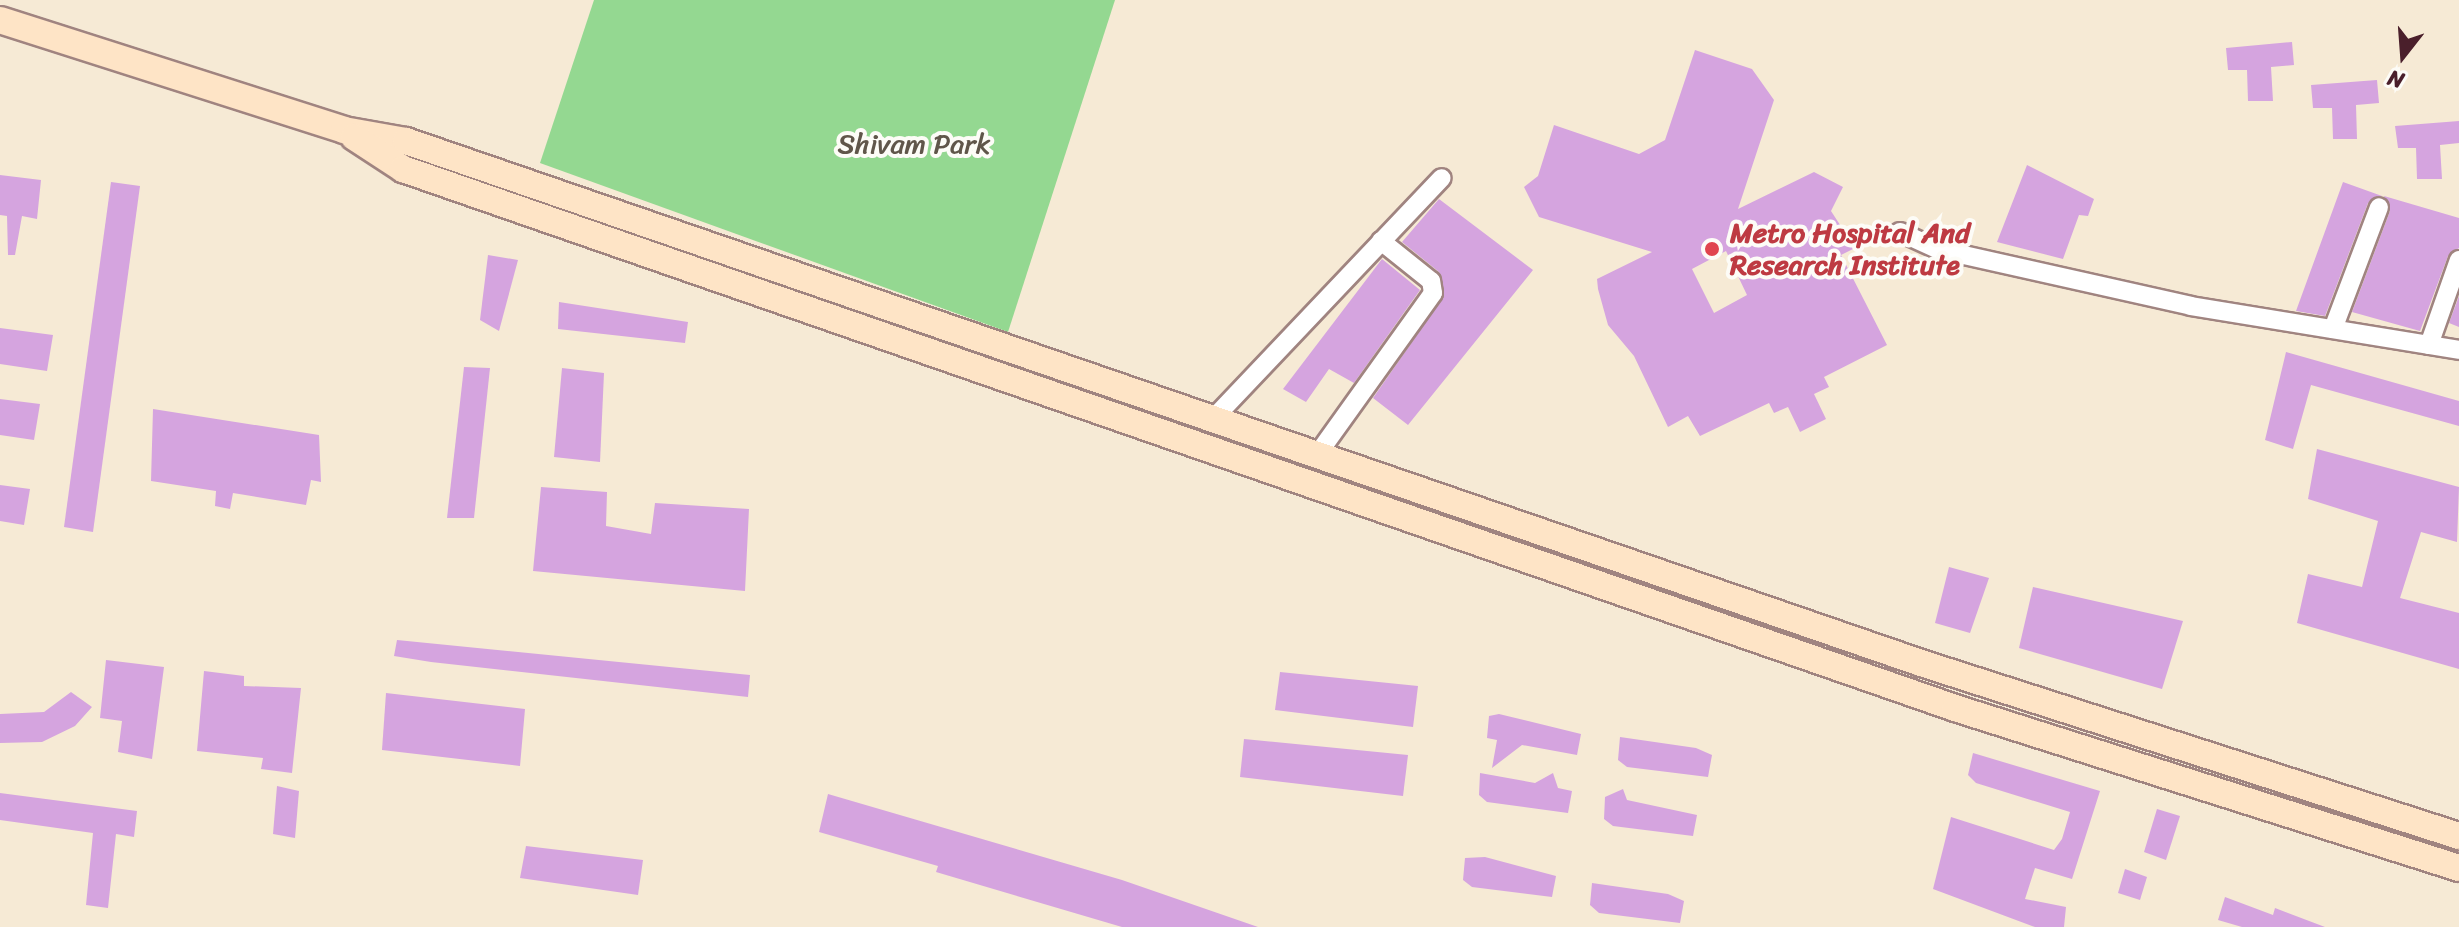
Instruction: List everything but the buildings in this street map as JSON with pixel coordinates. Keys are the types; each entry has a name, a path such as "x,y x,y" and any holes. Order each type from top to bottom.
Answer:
{"street":[{"path":"0,20 344,130 406,141 1912,659 2459,836"},
{"path":"344,130 403,169 1955,708 2459,868"},
{"path":"1213,419 1442,178"},
{"path":"2333,329 2379,207"},
{"path":"1900,232 1937,249 2012,266 2333,329 2459,350"},
{"path":"1317,455 1433,293 1431,281 1381,241"},
{"path":"2429,345 2459,260"},
{"path":"813,311 824,285"}],"green space":[{"name":"Shivam Park","path":"594,0 1115,0 1008,332 540,163"}],"place":[{"name":"Metro Hospital And Research Institute","path":"1712,249"}]}
